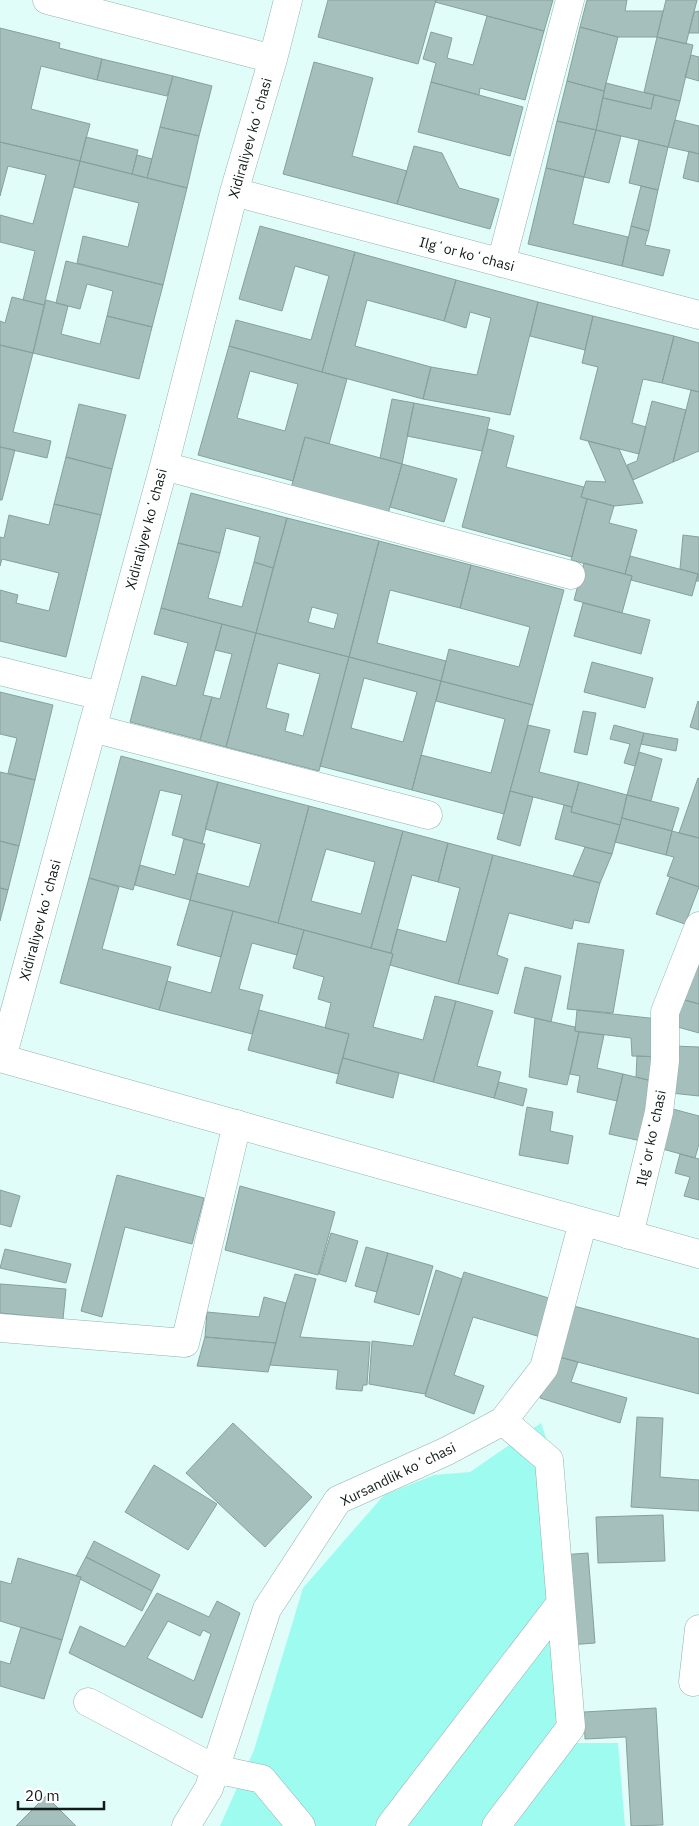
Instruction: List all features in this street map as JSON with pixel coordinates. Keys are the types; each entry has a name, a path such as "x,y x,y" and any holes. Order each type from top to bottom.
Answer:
{"street":[{"path":"47,0 273,60"},
{"name":"Xidiraliyev koʻchasi","path":"1,1058 164,466 234,192 273,60 288,0"},
{"path":"501,263 570,0"},
{"name":"Ilgʻor koʻchasi","path":"234,192 699,315"},
{"path":"164,466 571,575"},
{"path":"0,671 101,696"},
{"path":"92,728 428,815"},
{"name":"Ilgʻor koʻchasi","path":"629,1235 659,1112 665,1061 665,1012 699,926"},
{"path":"1,1058 699,1254"},
{"path":"0,1328 185,1343 237,1124"},
{"name":"Xursandlik koʻchasi","path":"186,1826 209,1788 267,1609 338,1500 447,1451 503,1421 544,1368 582,1222"},
{"path":"496,1826 571,1727 549,1460 503,1421"},
{"path":"390,1826 560,1604"},
{"path":"693,1682 699,1629"},
{"path":"88,1702 215,1769 262,1779 301,1826"}],"shaded area":[{"path":"541,1423 553,1458 558,1548 577,1743 618,1743 625,1826 220,1826 254,1750 303,1588 384,1495 434,1475 470,1472"}],"building":[{"path":"328,0 436,0 418,64 318,37"},
{"path":"436,0 553,0 544,31 435,2"},
{"path":"587,0 627,0 625,11 663,11 657,37 618,37 580,27"},
{"path":"666,0 697,0 686,44 657,37"},
{"path":"699,11 699,33 689,33 694,12"},
{"path":"487,16 544,31 525,100 480,88 479,95 431,82 436,63 423,59 431,32 452,38 447,58 473,65"},
{"path":"580,27 618,37 604,91 567,81"},
{"path":"0,28 60,43 59,48 102,59 97,80 41,66 31,109 90,124 80,161 0,142"},
{"path":"657,37 693,45 680,101 644,92"},
{"path":"691,55 699,57 699,81 685,77"},
{"path":"102,59 173,76 167,96 97,80"},
{"path":"314,62 373,78 352,156 407,171 397,204 283,174"},
{"path":"173,76 212,86 199,136 160,127"},
{"path":"567,81 604,91 596,130 557,121"},
{"path":"431,82 523,107 510,156 418,132"},
{"path":"606,83 654,95 651,109 603,98"},
{"path":"654,95 680,101 668,147 596,130 603,98 651,109"},
{"path":"675,120 699,126 699,154 668,147"},
{"path":"557,121 596,130 584,177 546,168"},
{"path":"160,127 199,136 187,188 147,178"},
{"path":"596,130 621,136 609,183 584,177"},
{"path":"86,137 138,150 132,174 80,161"},
{"path":"639,140 668,147 658,190 629,183"},
{"path":"0,142 80,161 44,305 23,300 35,251 0,242 0,215 33,224 46,175 8,166 0,196"},
{"path":"414,146 442,153 459,188 499,199 490,229 397,204"},
{"path":"689,151 699,154 699,182 683,178"},
{"path":"137,155 152,159 147,178 132,174"},
{"path":"80,161 187,188 163,285 77,263 83,236 128,247 139,203 74,187"},
{"path":"546,168 584,177 573,224 628,237 622,266 528,244"},
{"path":"641,186 658,190 649,231 631,226"},
{"path":"260,226 355,252 322,372 229,346 236,320 311,340 329,276 295,266 282,311 239,299"},
{"path":"631,226 649,231 645,245 670,250 663,276 622,266"},
{"path":"355,252 456,280 444,321 367,300 355,346 431,367 423,399 322,372"},
{"path":"66,261 163,285 152,327 107,316 113,291 87,284 80,309 56,303"},
{"path":"456,280 538,302 510,415 423,399 431,367 477,375 491,318 470,312 466,328 444,321"},
{"path":"12,297 44,305 33,353 0,345 0,321 5,323"},
{"path":"46,300 68,306 61,334 100,344 107,316 152,327 139,379 33,353"},
{"path":"538,302 593,316 585,350 530,336"},
{"path":"593,316 674,336 662,383 643,379 632,423 646,427 639,454 580,439 598,367 582,363"},
{"path":"674,336 699,343 699,392 662,383"},
{"path":"0,345 33,353 13,432 51,441 47,458 0,447"},
{"path":"229,346 347,379 329,444 305,437 293,481 198,455","holes":["250,371 298,384 285,431 237,418"]},
{"path":"691,390 699,392 699,451 673,462"},
{"path":"392,399 414,403 402,464 380,458"},
{"path":"652,401 686,410 673,462 633,480 627,465 637,461"},
{"path":"414,403 490,418 482,451 407,436"},
{"path":"79,404 126,415 112,469 66,457"},
{"path":"488,429 514,436 506,467 584,487 581,497 587,499 572,557 462,527"},
{"path":"305,437 402,464 388,514 291,488"},
{"path":"588,441 619,449 643,503 614,506 581,497 586,481 606,482"},
{"path":"0,447 15,450 2,500 0,500"},
{"path":"66,457 112,469 101,515 54,504"},
{"path":"402,464 457,479 444,522 390,507"},
{"path":"191,493 287,518 273,568 254,562 260,537 226,528 220,553 178,543"},
{"path":"587,499 614,506 609,523 637,530 625,574 571,560"},
{"path":"54,504 101,515 66,657 0,641 0,590 18,595 16,603 49,611 59,573 2,559 0,566 0,537 4,538 9,515 49,525"},
{"path":"287,518 379,541 349,657 256,633","holes":["312,607 338,614 334,629 308,622"]},
{"path":"683,535 699,537 699,581 696,581 698,574 680,569"},
{"path":"379,541 471,565 460,608 390,590 377,643 446,661 441,681 349,657"},
{"path":"178,543 220,553 208,598 242,607 254,562 273,568 256,633 161,608"},
{"path":"630,556 698,574 692,596 631,580 632,576 625,574"},
{"path":"584,563 632,576 622,613 574,600"},
{"path":"471,565 564,590 533,705 441,681 449,649 519,667 530,627 460,608"},
{"path":"583,603 650,620 641,654 574,636"},
{"path":"161,608 222,624 203,695 212,697 200,740 130,722 142,676 176,686 188,643 154,634"},
{"path":"222,624 256,633 226,747 200,740 212,697 220,699 232,654 215,650"},
{"path":"256,633 349,657 319,771 226,747","holes":["278,663 320,674 303,736 285,731 289,714 266,708"]},
{"path":"349,657 441,681 412,790 320,766","holes":["364,678 417,692 403,742 351,728"]},
{"path":"592,662 653,678 645,708 584,692"},
{"path":"441,681 533,705 504,814 412,790 421,755 491,773 505,719 436,701"},
{"path":"0,692 53,705 35,780 8,773 17,738 0,734"},
{"path":"699,702 699,730 690,727"},
{"path":"583,711 596,713 587,755 574,752"},
{"path":"528,725 550,730 539,772 579,782 572,807 510,791"},
{"path":"614,725 644,733 635,766 624,763 630,744 610,739"},
{"path":"644,733 678,739 676,751 641,744"},
{"path":"639,752 662,759 651,801 627,795"},
{"path":"121,756 218,782 202,844 172,835 182,795 160,790 133,890 89,878"},
{"path":"0,772 35,780 19,846 0,841"},
{"path":"699,779 699,838 679,833"},
{"path":"218,782 309,806 278,923 190,900 197,873 249,887 261,844 205,829"},
{"path":"579,782 627,795 620,825 571,812"},
{"path":"510,791 533,797 520,846 497,839"},
{"path":"627,795 679,808 672,831 622,818"},
{"path":"564,805 572,807 571,812 620,825 612,854 555,839"},
{"path":"309,806 403,831 371,948 278,923","holes":["326,849 375,862 361,914 311,901"]},
{"path":"622,818 672,831 666,855 615,842"},
{"path":"403,831 448,843 438,882 412,875 391,953 371,948"},
{"path":"672,831 699,838 699,887 667,876 674,857 666,855"},
{"path":"184,839 205,844 190,900 135,885 140,865 175,875"},
{"path":"0,841 19,846 8,890 0,888"},
{"path":"448,843 493,855 458,984 390,965 397,929 446,942 460,888 438,882"},
{"path":"585,847 612,854 600,883 573,876"},
{"path":"493,855 600,883 589,923 574,920 572,929 509,913 497,955 508,959 498,994 458,984"},
{"path":"670,877 699,887 685,924 656,914"},
{"path":"89,878 119,887 102,949 171,967 159,1010 60,983"},
{"path":"0,888 8,890 0,921"},
{"path":"190,900 233,911 221,957 177,945"},
{"path":"233,911 304,930 297,955 252,943 239,989 263,995 252,1034 159,1010 167,981 211,993"},
{"path":"304,930 393,954 373,1027 423,1040 435,996 456,1001 433,1082 343,1058 349,1034 325,1028 331,1003 318,999 324,977 293,968"},
{"path":"699,930 699,1004 674,997"},
{"path":"578,943 624,950 613,1013 567,1009"},
{"path":"525,967 561,976 551,1022 514,1013"},
{"path":"674,997 699,1004 699,1033 667,1024"},
{"path":"456,1001 493,1011 477,1066 501,1072 494,1098 433,1082"},
{"path":"259,1010 349,1034 338,1074 248,1050"},
{"path":"577,1010 658,1019 662,1057 632,1056 631,1038 575,1031"},
{"path":"535,1018 575,1027 575,1031 579,1032 567,1085 529,1077"},
{"path":"579,1032 604,1035 597,1068 623,1074 617,1101 577,1092 580,1076 570,1074"},
{"path":"674,1046 699,1047 699,1096 671,1093"},
{"path":"637,1056 662,1057 660,1083 636,1077"},
{"path":"343,1058 399,1073 393,1098 336,1083"},
{"path":"623,1074 660,1083 646,1142 609,1134"},
{"path":"499,1082 527,1089 523,1106 494,1098"},
{"path":"527,1107 553,1112 550,1131 573,1136 568,1164 519,1155"},
{"path":"669,1108 699,1116 699,1144 695,1158 659,1148"},
{"path":"680,1154 699,1159 699,1200 684,1196 690,1177 675,1173"},
{"path":"117,1175 204,1198 192,1244 125,1227 102,1317 81,1311"},
{"path":"240,1186 335,1212 318,1275 225,1250"},
{"path":"0,1190 20,1196 11,1227 0,1224"},
{"path":"331,1233 358,1241 346,1282 319,1274"},
{"path":"366,1247 388,1253 377,1292 355,1286"},
{"path":"5,1249 71,1264 66,1283 0,1268"},
{"path":"388,1253 433,1266 419,1315 374,1302"},
{"path":"436,1270 462,1279 425,1394 369,1384 372,1341 413,1346"},
{"path":"464,1272 555,1300 544,1338 473,1317 454,1375 484,1386 474,1414 425,1396"},
{"path":"295,1274 316,1279 300,1337 370,1342 367,1385 363,1385 362,1391 336,1389 338,1370 270,1365"},
{"path":"0,1284 66,1289 63,1319 0,1313"},
{"path":"264,1297 286,1303 276,1343 205,1337 207,1312 259,1317"},
{"path":"570,1305 699,1339 699,1394 555,1356"},
{"path":"205,1337 276,1343 268,1372 197,1366"},
{"path":"556,1356 578,1362 571,1382 627,1398 620,1423 540,1398"},
{"path":"637,1417 663,1418 660,1477 699,1480 699,1511 631,1507"},
{"path":"233,1423 312,1497 265,1547 186,1473"},
{"path":"154,1465 217,1504 188,1550 125,1512"},
{"path":"663,1515 665,1561 598,1563 596,1517"},
{"path":"94,1541 160,1575 152,1591 86,1557"},
{"path":"588,1553 595,1643 569,1645 561,1555"},
{"path":"86,1557 152,1591 142,1611 76,1576"},
{"path":"18,1558 81,1577 62,1640 0,1621 0,1581 11,1584"},
{"path":"157,1593 209,1617 217,1601 240,1613 202,1718 69,1653 80,1626 125,1647","holes":["168,1621 200,1636 203,1630 211,1634 194,1681 147,1658"]},
{"path":"21,1627 62,1640 44,1699 0,1686 0,1661 10,1664"},
{"path":"656,1708 663,1825 631,1826 626,1737 585,1739 584,1712"},
{"path":"46,1796 76,1826 16,1826"}]}
